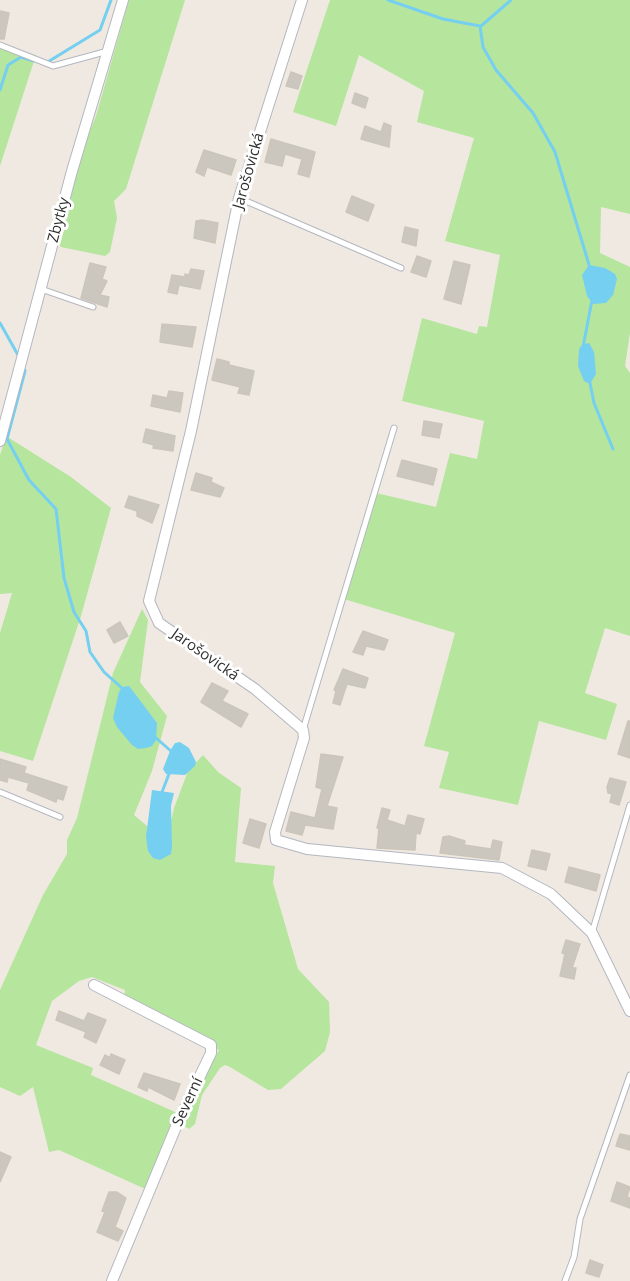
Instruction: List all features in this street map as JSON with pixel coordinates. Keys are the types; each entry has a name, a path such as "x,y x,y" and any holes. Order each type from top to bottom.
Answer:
{"street":[{"name":"Zbytky","path":"0,441 123,0"},
{"name":"Jarošovická","path":"302,0 239,198 191,431 148,601 159,623 255,689 303,729"},
{"path":"303,729 304,738 275,832 276,840 307,849 502,868 551,894 592,933 630,1011"},
{"name":"Severní","path":"94,985 211,1045 211,1053 178,1122 112,1281"}],"lane":[{"path":"0,45 53,66 108,51"},
{"path":"239,198 401,268"},
{"path":"41,289 93,308"},
{"path":"303,729 394,428"},
{"path":"0,792 60,817"},
{"path":"592,933 630,805"},
{"path":"565,1281 574,1257 580,1219 630,1075"}],"green space":[{"path":"129,0 185,0 126,189 114,201 117,218 110,252 105,256 61,247 59,244 84,145 96,116"},
{"path":"330,0 630,0 630,214 601,207 600,253 630,267 630,333 625,366 630,373 630,636 605,628 585,693 617,704 606,740 539,721 518,805 439,788 449,752 424,746 455,633 344,599 376,493 436,507 450,453 477,459 484,421 402,401 422,318 477,334 479,326 487,327 500,255 445,241 474,138 417,122 424,91 359,55 336,126 293,112"},
{"path":"0,48 36,55 0,166"},
{"path":"6,436 71,477 111,508 81,616 33,761 0,751 0,633 12,593 0,594 0,455"},
{"path":"142,609 148,620 140,682 167,716 152,771 134,815 166,842 174,808 188,771 203,755 218,772 241,788 235,862 275,866 273,883 298,969 329,1002 330,1032 325,1051 281,1089 268,1090 230,1067 225,1065 220,1068 202,1095 195,1124 189,1129 181,1124 152,1192 59,1150 49,1152 33,1087 20,1096 0,1087 0,990 43,895 67,854 67,840 77,818 113,673","holes":["92,977 125,990 124,998 219,1050 182,1115 91,1075 93,1068 36,1045 52,1001 79,981"]}],"water":[{"path":"589,265 605,268 615,274 617,279 613,295 606,303 593,304 587,296 582,275"},
{"path":"589,343 594,352 596,374 590,384 584,381 578,366 579,349 583,344"},
{"path":"129,686 157,723 156,740 152,746 146,748 138,749 132,745 117,727 113,718 119,692 122,687"},
{"path":"180,742 189,748 196,762 195,766 185,775 166,774 163,769 170,751 175,743"},
{"path":"152,790 174,793 171,806 171,854 160,860 153,858 148,851 146,837"}],"building":[{"path":"0,11 9,13 4,39 0,39"},
{"path":"291,72 302,76 298,89 286,86"},
{"path":"355,93 368,98 365,108 352,103"},
{"path":"384,123 391,126 389,147 361,139 365,126 381,132"},
{"path":"271,139 315,152 309,177 298,174 302,159 285,154 282,166 265,162"},
{"path":"204,150 236,160 231,175 207,167 204,176 196,172"},
{"path":"352,196 374,205 368,221 346,212"},
{"path":"196,221 218,223 215,243 194,238"},
{"path":"405,227 418,230 416,246 402,242"},
{"path":"417,256 431,261 426,277 411,272"},
{"path":"454,261 470,265 461,304 444,299"},
{"path":"90,263 106,267 102,279 107,281 100,295 109,297 107,307 81,298"},
{"path":"191,269 204,271 200,289 179,285 177,294 168,292 172,275 185,277 185,274 189,275"},
{"path":"162,324 196,327 192,347 160,342"},
{"path":"217,359 229,362 229,365 254,371 249,395 238,393 240,387 212,380"},
{"path":"169,391 183,393 180,412 151,406 153,395 167,398"},
{"path":"424,421 442,424 439,438 422,435"},
{"path":"146,429 175,436 173,451 153,448 154,445 143,442"},
{"path":"402,460 437,469 433,485 397,476"},
{"path":"196,473 212,478 211,482 224,488 220,497 191,490"},
{"path":"129,496 159,505 152,523 137,516 137,511 125,507"},
{"path":"120,622 128,636 114,643 107,630"},
{"path":"363,631 388,640 384,650 366,646 363,655 353,652"},
{"path":"343,669 368,678 365,688 347,684 340,705 333,703 336,691 334,690"},
{"path":"212,683 228,691 222,701 248,714 241,727 201,702"},
{"path":"628,721 630,721 630,758 618,754"},
{"path":"321,754 343,757 327,806 337,808 333,829 305,825 302,835 286,831 291,812 315,818 322,789 316,787"},
{"path":"0,759 26,767 24,773 67,787 63,800 57,798 56,802 27,790 29,783 8,777 7,782 0,780"},
{"path":"610,778 626,782 619,805 610,802 612,794 608,793 607,787"},
{"path":"382,808 390,810 387,820 405,826 408,815 424,819 420,834 416,833 415,850 377,848 379,828 377,828"},
{"path":"250,819 266,824 259,848 243,843"},
{"path":"449,836 465,841 464,845 491,849 493,840 502,842 499,860 440,853 443,837"},
{"path":"532,850 550,854 546,870 528,866"},
{"path":"569,867 600,875 596,891 565,882"},
{"path":"566,940 580,944 572,968 576,968 574,979 560,976 565,954 562,953"},
{"path":"59,1011 84,1021 88,1013 106,1020 96,1043 84,1037 86,1032 56,1020"},
{"path":"111,1054 125,1060 119,1074 100,1065 105,1055 110,1058"},
{"path":"144,1073 180,1084 174,1100 148,1087 147,1091 138,1087"},
{"path":"620,1134 630,1136 630,1150 616,1146"},
{"path":"0,1152 11,1157 0,1182"},
{"path":"617,1182 630,1187 627,1197 630,1198 630,1208 611,1201"},
{"path":"109,1192 117,1192 126,1198 115,1227 123,1231 118,1241 97,1232 105,1212 102,1211"},
{"path":"590,1260 603,1265 599,1277 586,1273"}],"waterway":[{"path":"46,63 100,30 111,0"},
{"path":"388,0 443,19 480,26 483,47 496,70 533,113 555,152 590,268"},
{"path":"481,26 511,0"},
{"path":"0,90 8,65 21,57 34,61"},
{"path":"583,347 592,300"},
{"path":"0,323 18,355"},
{"path":"23,367 25,371 7,439 29,480 56,509 64,578 74,612 86,631 90,652 104,672 123,689"},
{"path":"590,383 594,403 613,449"},
{"path":"155,737 172,752"},
{"path":"162,792 169,774"}]}
